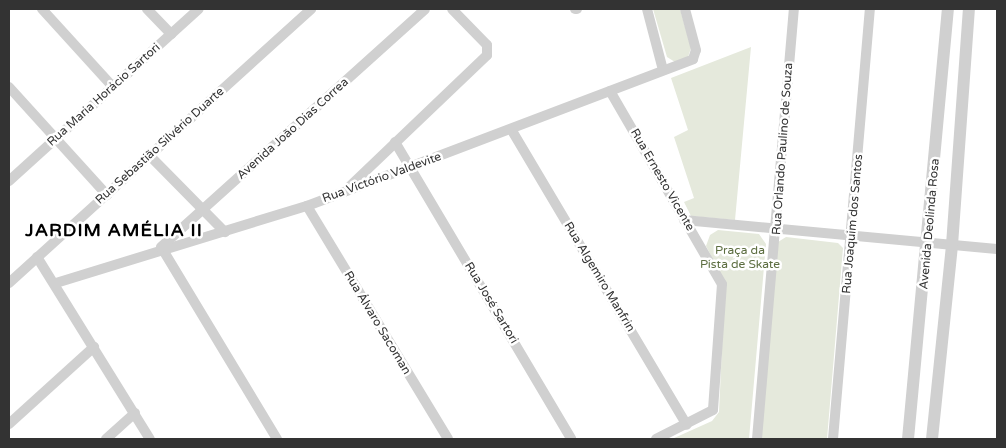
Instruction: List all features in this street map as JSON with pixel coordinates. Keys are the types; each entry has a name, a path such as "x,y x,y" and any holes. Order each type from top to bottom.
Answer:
{"street":[{"path":"42,9 113,87"},
{"path":"147,9 171,34"},
{"name":"Rua Maria Horácio Sartori","path":"9,181 199,9"},
{"name":"Rua Sebastião Silvério Duarte","path":"9,283 311,9"},
{"name":"Avenida João Dias Correa","path":"162,249 425,9"},
{"path":"346,189 487,55 487,45 452,9"},
{"path":"647,9 663,70"},
{"name":"Rua Victório Valdevite","path":"56,283 307,206 346,189 411,168 693,59 696,50 685,9"},
{"name":"Rua Orlando Paulino de Souza","path":"757,439 777,230 794,9"},
{"name":"Rua Joaquim dos Santos","path":"833,439 853,235 870,9"},
{"name":"Avenida Deolinda Rosa","path":"908,439 929,242 948,9"},
{"name":"Avenida Deolinda Rosa","path":"932,439 952,245 969,9"},
{"path":"9,87 107,195"},
{"name":"Rua Ernesto Vicente","path":"610,91 720,279 722,291 715,406 708,415 687,425"},
{"name":"Rua Algemiro Manfrin","path":"511,129 687,425"},
{"name":"Rua José Sartori","path":"395,142 571,439"},
{"path":"150,156 225,232"},
{"name":"Rua Álvaro Sacoman","path":"307,206 448,439"},
{"path":"684,220 997,249"},
{"path":"162,249 277,439"},
{"path":"37,257 56,283 150,439"},
{"path":"9,424 94,347"},
{"path":"106,439 134,413"},
{"path":"656,439 687,425"}],"green space":[{"path":"653,9 680,9 691,48 688,57 675,62 667,57"},
{"path":"751,47 735,220 691,216 684,202 694,198 674,137 688,130 671,78"},
{"name":"Praça da Pista de Skate","path":"718,230 759,234 766,244 749,439 672,439 712,421 719,412 725,283 706,246 710,235"},
{"path":"786,237 838,243 843,248 827,439 761,439 778,242"}],"district":[{"name":"JARDIM AMÉLIA II","path":"114,230"}]}
